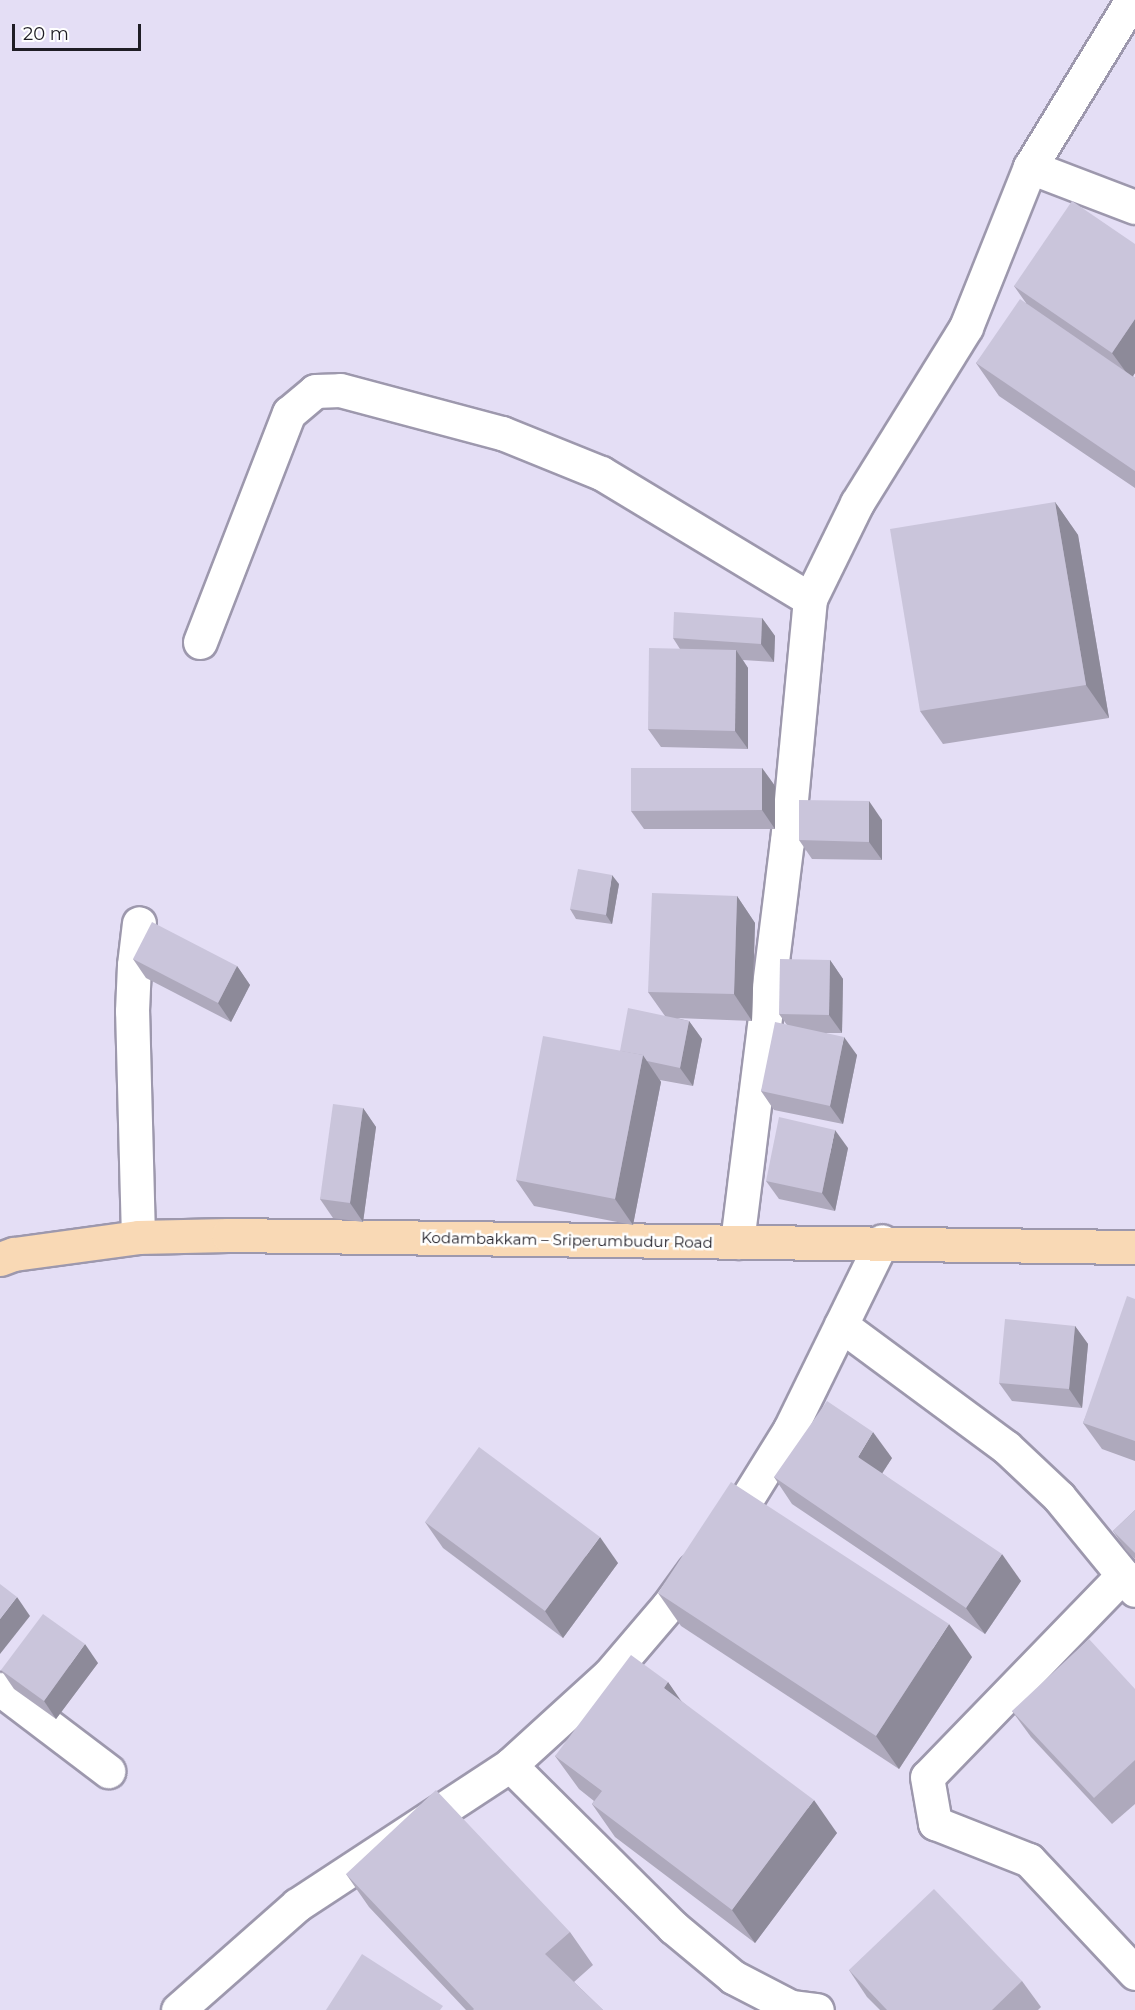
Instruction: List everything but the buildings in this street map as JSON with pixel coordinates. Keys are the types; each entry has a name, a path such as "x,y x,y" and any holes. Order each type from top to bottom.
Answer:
{"main road":[{"name":"Kodambakkam – Sriperumbudur Road","path":"0,1259 14,1254 138,1237 228,1235 736,1242 882,1241 1066,1247 1135,1246"}],"street":[{"path":"736,1242 787,842 810,599 857,503 966,327 1030,167 1132,0"},
{"path":"1030,167 1135,207"},
{"path":"200,642 289,413 315,391 340,390 502,433 601,472 810,599"},
{"path":"138,1237 132,1011 139,923"},
{"path":"178,2010 297,1905 510,1765 609,1675 668,1606 746,1500 790,1429 882,1241"},
{"path":"841,1325 1006,1447 1059,1497 1129,1582 927,1777 935,1824 1029,1860 1135,1973"},
{"path":"0,1689 108,1771"},
{"path":"510,1765 673,1927 733,1977 791,2007 817,2010"}]}
